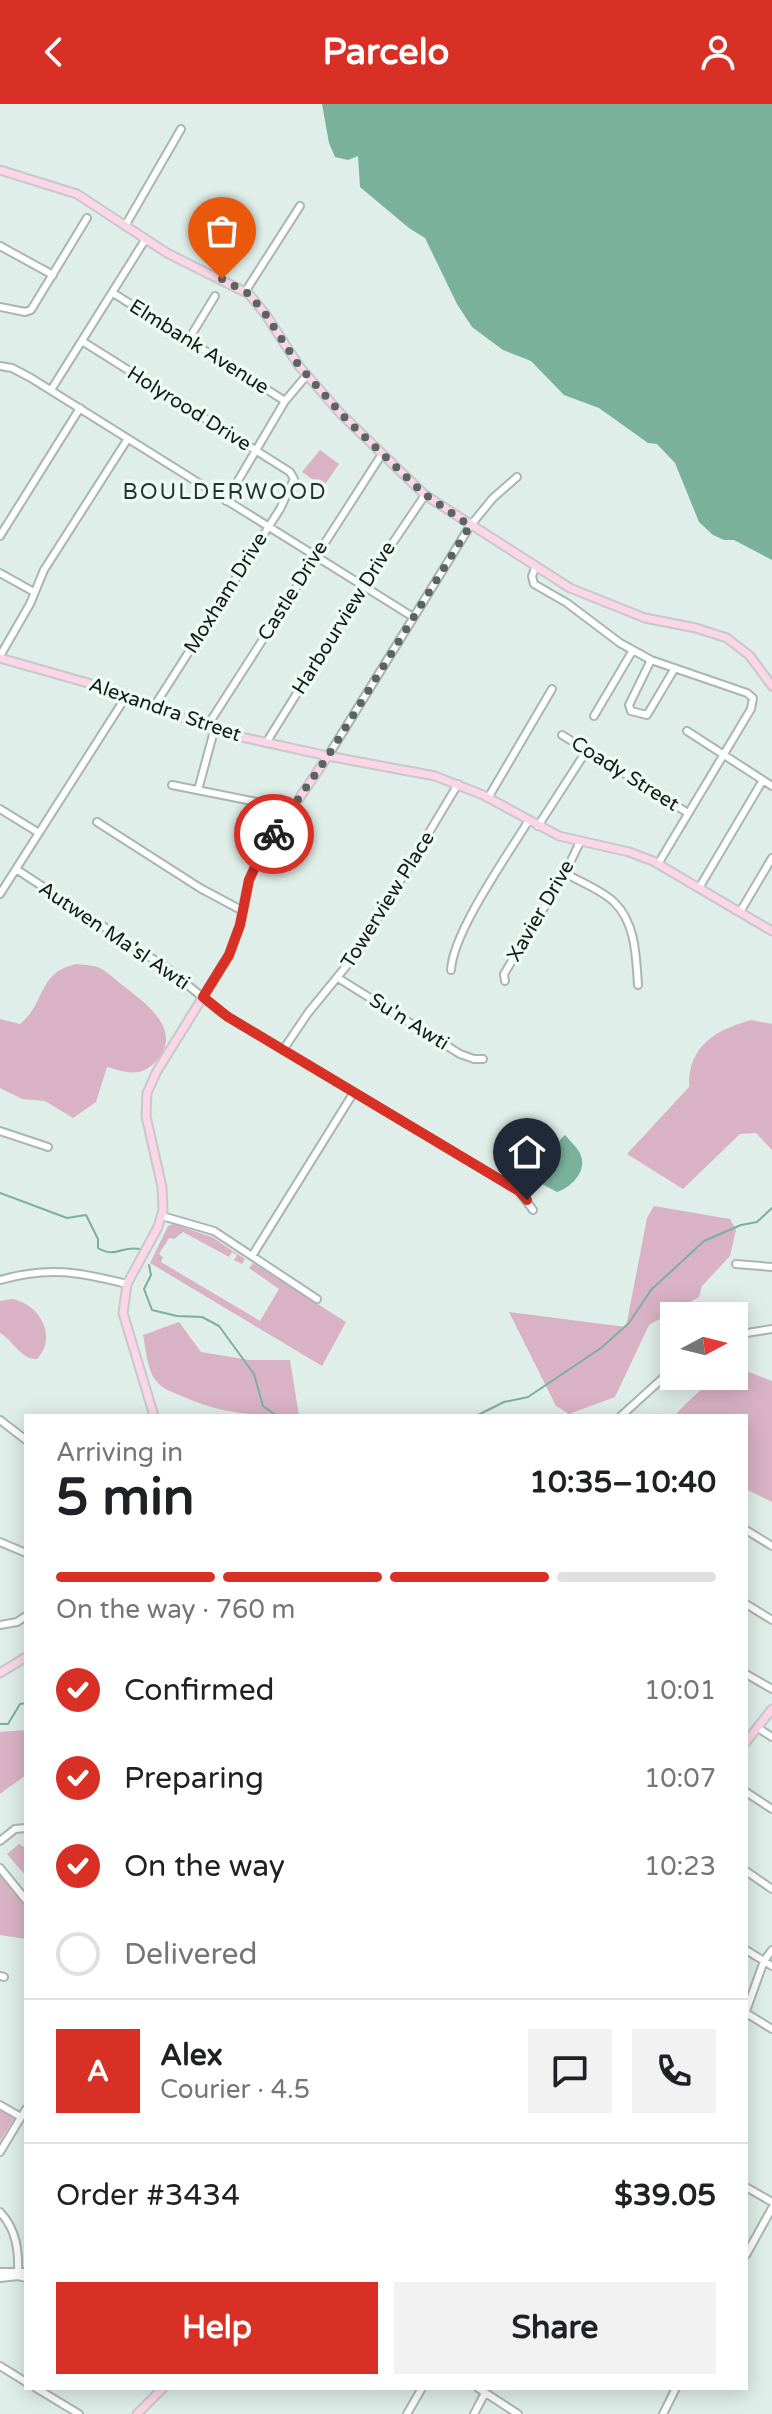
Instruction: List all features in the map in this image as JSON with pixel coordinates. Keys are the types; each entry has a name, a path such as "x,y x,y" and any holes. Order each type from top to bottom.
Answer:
{"main road":[{"path":"0,170 79,195 145,240 245,292 266,315 291,355 341,414 425,495 470,526 574,590 645,618 694,627 727,638 750,656 772,686"},
{"name":"Alexandra Street","path":"0,657 127,695 210,730 427,774 458,784 538,826 580,842 629,852 658,864 772,931"},
{"path":"153,1414 123,1319 127,1284 162,1216 163,1193 146,1122 146,1099 157,1071 229,955 249,880 260,856 328,756"},
{"path":"756,922 772,921"},
{"path":"0,1673 24,1658"},
{"path":"748,1740 772,1709"},
{"path":"137,2414 161,2390"}],"street":[{"path":"125,226 181,129"},
{"path":"245,292 300,206"},
{"path":"0,307 30,311 87,218"},
{"path":"51,390 145,240"},
{"path":"0,246 53,275"},
{"name":"Elmbank Avenue","path":"113,293 285,401"},
{"path":"189,339 215,296"},
{"name":"Holyrood Drive","path":"82,341 290,472 294,479"},
{"path":"0,366 17,370 51,390 413,617"},
{"path":"226,501 285,401 307,375"},
{"path":"0,536 80,408"},
{"path":"0,657 30,604 44,570 127,440"},
{"name":"Castle Drive","path":"198,790 210,730 315,556 382,454"},
{"path":"328,756 470,526 493,498 517,477"},
{"name":"Moxham Drive","path":"155,705 280,509 294,479"},
{"name":"Harbourview Drive","path":"266,743 363,587 425,495"},
{"path":"536,566 531,578 535,584 633,650 651,660 752,697 751,709 658,864"},
{"path":"0,573 34,592"},
{"path":"594,716 633,650"},
{"path":"651,660 629,705 631,711 641,716 647,715 675,668"},
{"path":"488,798 552,689"},
{"path":"0,894 127,695"},
{"path":"687,731 772,786"},
{"name":"Coady Street","path":"562,735 688,813"},
{"path":"538,826 587,750"},
{"path":"699,888 763,780"},
{"name":"Towerview Place","path":"283,1050 370,933 458,784"},
{"path":"172,785 282,807"},
{"path":"0,809 39,833"},
{"path":"451,970 452,954 465,926 529,820"},
{"path":"97,822 200,888 243,911"},
{"name":"Xavier Drive","path":"505,981 504,974 565,873 580,842"},
{"path":"740,912 772,858"},
{"name":"Autwen Ma'sl Awti","path":"16,869 168,969 222,1013 519,1191 533,1210"},
{"path":"565,873 614,901 620,908 636,950 638,985"},
{"name":"Su'n Awti","path":"338,978 460,1054 483,1059"},
{"path":"252,1256 354,1092"},
{"path":"0,1131 48,1147"},
{"path":"162,1216 209,1229 317,1299"},
{"path":"736,1264 772,1267"},
{"path":"0,1280 31,1272 62,1270 127,1284"},
{"path":"748,1333 772,1329"},
{"path":"623,1414 660,1381"},
{"path":"0,1420 24,1438"},
{"path":"748,1531 772,1546"},
{"path":"0,1542 24,1552"},
{"path":"748,1605 772,1620"},
{"path":"0,1625 24,1617"},
{"path":"748,1675 772,1689"},
{"path":"758,1728 772,1737"},
{"path":"748,1793 772,1809"},
{"path":"0,1841 15,1829 24,1828"},
{"path":"0,1868 24,1898"},
{"path":"748,1872 772,1889"},
{"path":"748,2006 764,1961 772,1950"},
{"path":"748,1951 772,1966"},
{"path":"748,2013 772,2029"},
{"path":"0,2105 21,2117"},
{"path":"0,2152 24,2112"},
{"path":"748,2188 772,2202"},
{"path":"748,2251 772,2208"},
{"path":"0,2212 15,2238 20,2273"},
{"path":"0,2272 20,2273"},
{"path":"0,2278 20,2273"},
{"path":"0,2366 24,2381"},
{"path":"39,2390 79,2414"},
{"path":"407,2414 421,2390"},
{"path":"481,2390 518,2414"},
{"path":"663,2414 675,2390"},
{"path":"474,2414 485,2393"}],"shaded area":[{"path":"322,104 772,104 772,560 734,540 713,535 699,522 675,463 657,444 648,443 599,408 564,395 531,361 503,350 472,327 457,304 425,238 360,187 358,156 348,160 335,157 329,143"},
{"path":"320,450 339,464 323,487 302,472"},
{"path":"76,964 100,968 134,994 159,1019 166,1039 157,1060 146,1070 128,1072 107,1067 96,1102 73,1118 45,1101 22,1099 0,1088 0,1019 20,1024 54,974"},
{"path":"751,1020 772,1024 772,1150 756,1133 740,1134 683,1189 627,1154 689,1087 693,1060 706,1042 726,1029"},
{"path":"565,1135 580,1153 582,1168 572,1183 557,1192 540,1183 539,1176 546,1157"},
{"path":"654,1206 730,1219 736,1230 730,1256 702,1286 699,1297 690,1302 660,1302 660,1319 649,1325 615,1397 569,1414 556,1406 509,1312 626,1327 647,1218"},
{"path":"173,1224 212,1237 245,1259 242,1264 234,1260 237,1255 232,1252 229,1257 183,1232 174,1239 169,1238 159,1254 163,1257 161,1262 260,1321 279,1289 249,1268 253,1263 346,1322 322,1366 150,1263 168,1226"},
{"path":"12,1299 31,1307 43,1323 46,1341 37,1359 26,1356 0,1333 0,1301"},
{"path":"179,1322 201,1352 249,1360 290,1360 299,1414 254,1414 226,1410 170,1391 154,1377 143,1335"},
{"path":"748,1372 772,1381 772,1502 748,1490 748,1414 676,1414 702,1390 748,1390"},
{"path":"24,1730 24,1776 0,1794 0,1732"},
{"path":"19,1844 24,1847 24,1874 7,1854"},
{"path":"0,1871 24,1902 24,1939 0,1935"},
{"path":"0,2108 14,2119 0,2141"}],"waterway":[{"path":"0,1193 67,1218 86,1215 98,1239 98,1248 104,1251 139,1249"},
{"path":"480,1414 504,1402 528,1397 601,1348 629,1323 651,1290 704,1241 741,1225 757,1222 772,1208"},
{"path":"149,1265 151,1275 144,1289 152,1310 177,1316 202,1317 219,1326 254,1374 263,1406 274,1414"},
{"path":"0,1724 8,1724 20,1704 24,1703"}],"way so far":[{"path":"222,279 249,294 299,366 346,419 423,493 470,526 328,756 274,834"}],"district":[{"name":"BOULDERWOOD","path":"225,492"}],"route":[{"path":"274,834 249,880 240,925 229,955 203,997 228,1017 519,1191 527,1200"}]}
